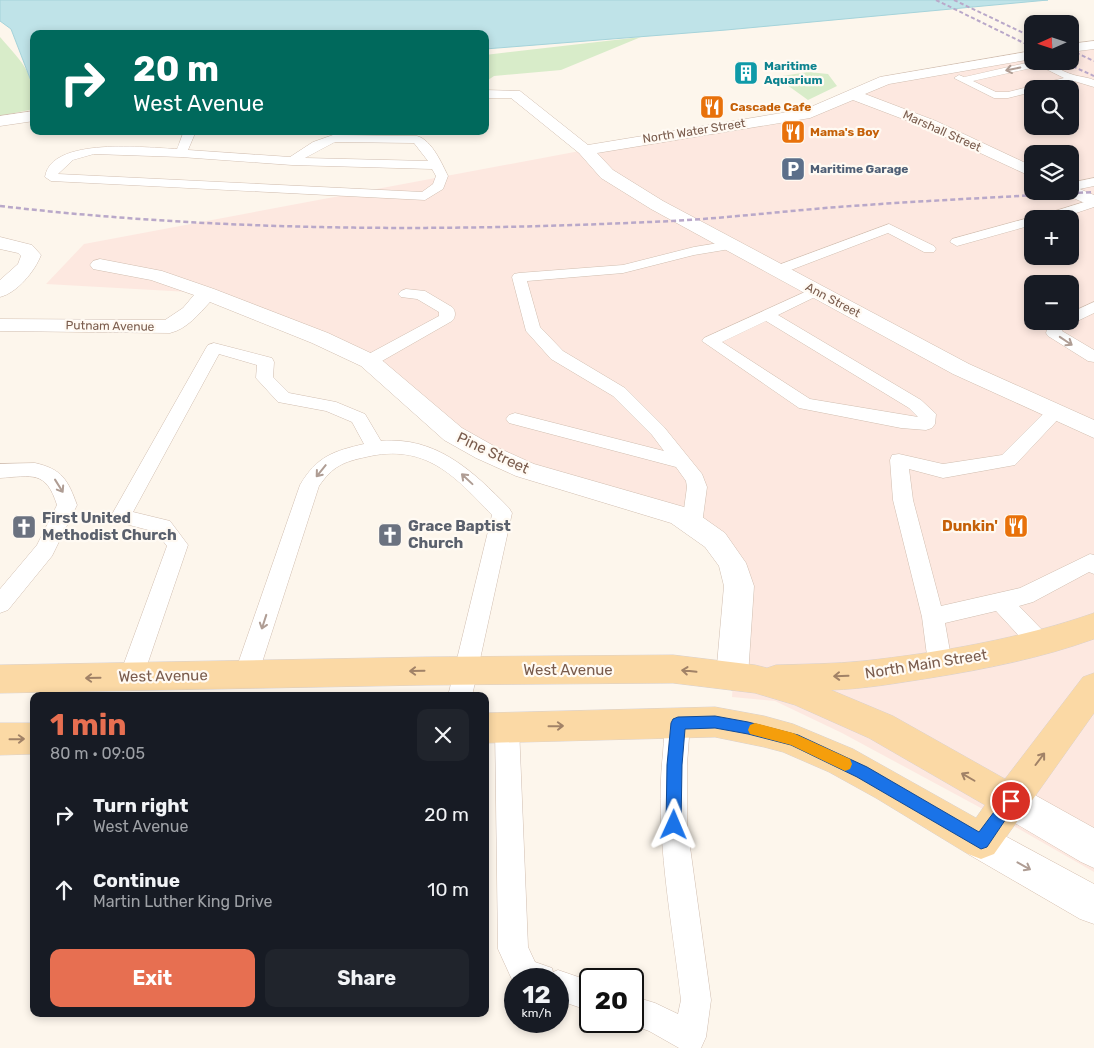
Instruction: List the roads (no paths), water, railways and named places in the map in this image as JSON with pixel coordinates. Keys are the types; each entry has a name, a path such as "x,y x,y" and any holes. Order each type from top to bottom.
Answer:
{"main road":[{"name":"North Main Street","path":"743,678 863,675 940,663 1040,643 1094,626"},
{"name":"West Avenue","path":"0,679 246,675 463,684 673,669 743,678 802,694 881,727 1011,801"},
{"path":"496,728 715,722 748,728 793,740 862,772 981,841 1094,687"},
{"path":"0,739 30,738"}],"street":[{"path":"1079,47 1094,45"},
{"name":"North Water Street","path":"585,150 810,113 885,80 1024,56"},
{"path":"489,94 514,94 585,150"},
{"name":"Marshall Street","path":"851,94 930,124 1024,168"},
{"path":"0,120 30,116"},
{"name":"Ann Street","path":"585,150 607,174 657,205 962,369 1094,430"},
{"path":"1079,194 1094,203"},
{"path":"0,243 25,249 31,255 27,266 0,291"},
{"name":"Pine Street","path":"100,265 155,275 207,292 320,338 369,361 453,434 484,452 525,470 681,516 716,540 732,562 739,586 743,678"},
{"name":"Putnam Avenue","path":"0,325 170,327 190,312 207,292"},
{"name":"West Avenue","path":"1011,801 1094,849"},
{"path":"981,841 1094,905"}],"lane":[{"path":"962,80 1036,64 1046,65 1071,78 1083,79 1094,84"},
{"path":"941,70 994,95 1001,96 1024,91"},
{"path":"181,153 188,135"},
{"path":"292,161 317,145 333,138 418,140 428,149 437,165 442,176 439,186 425,196 51,177 52,170 69,156 93,150 181,153 292,161 437,165"},
{"path":"1079,186 1094,182"},
{"path":"1072,210 1094,203"},
{"path":"957,242 1024,224"},
{"path":"778,270 889,228 929,250"},
{"path":"692,524 697,487 695,479 658,431 619,392 557,355 532,328 519,277 623,270 694,251 731,245"},
{"path":"767,315 915,404 926,414 926,424 901,422 805,404 710,341 816,291"},
{"path":"369,361 448,318 447,310 420,294 406,294"},
{"path":"1079,315 1094,308"},
{"path":"1054,330 1054,333 1094,357"},
{"path":"131,677 178,545 163,526 121,516 214,348 266,362 264,378 284,398 330,406 359,418 375,447"},
{"path":"940,663 933,617 903,500 899,460 943,471 1008,460 1055,412"},
{"path":"515,419 681,462"},
{"path":"246,675 310,485 328,463 375,447 400,445 418,449 451,464 502,513 463,684"},
{"path":"0,471 32,469 51,474 63,490 67,505 45,550 0,604"},
{"path":"933,617 1025,596 1090,562 1094,566"},
{"path":"1000,602 1040,643"},
{"path":"644,1015 655,1018 691,1042 696,1000 674,825 674,765 678,723"},
{"path":"496,728 513,949 522,968"}],"water":[{"path":"0,0 1048,0 726,30 489,49 489,30 30,30 30,78 11,29 0,21"}],"railway":[{"path":"936,0 1024,43"},
{"path":"954,0 1024,33"},
{"path":"1079,54 1094,61"},
{"path":"1079,69 1094,76"},
{"path":"0,206 81,214 243,225 405,228 487,227 671,221 825,208 1094,192"}],"place":[{"name":"Maritime Aquarium","path":"746,73"},
{"name":"Cascade Cafe","path":"712,107"},
{"name":"Mama's Boy","path":"793,132"},
{"name":"Maritime Garage","path":"793,169"},
{"name":"Dunkin'","path":"1016,526"},
{"name":"First United Methodist Church","path":"24,527"},
{"name":"Grace Baptist Church","path":"390,535"}]}
